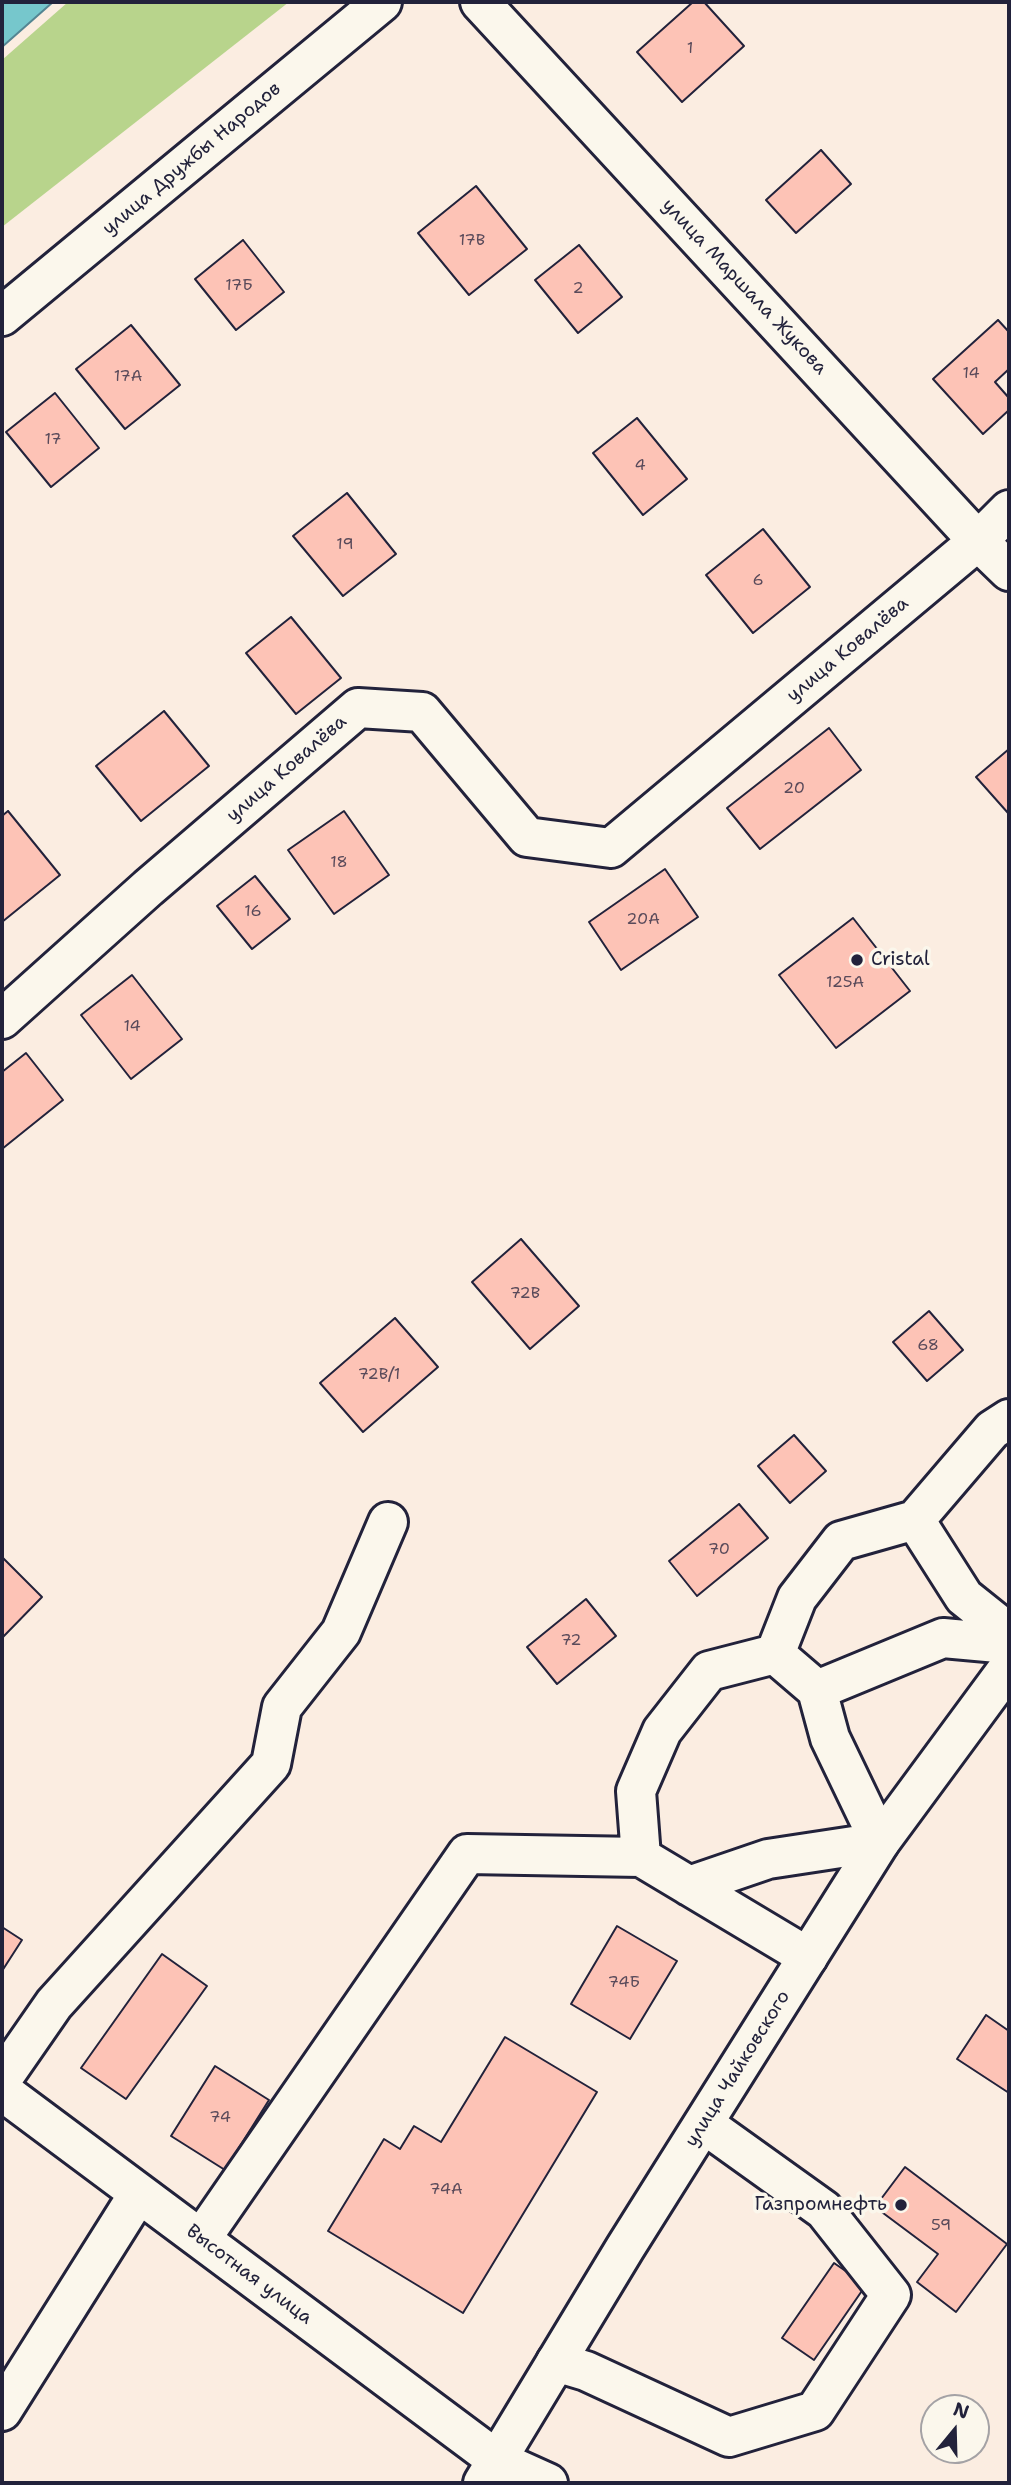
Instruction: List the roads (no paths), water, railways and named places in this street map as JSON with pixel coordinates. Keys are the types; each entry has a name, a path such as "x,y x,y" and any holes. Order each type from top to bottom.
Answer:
{"street":[{"name":"улица Дружбы Народов","path":"2,316 382,2"},
{"name":"улица Маршала Жукова","path":"480,2 978,541 1009,571"},
{"name":"улица Ковалёва","path":"2,1019 148,888 358,708 422,712 527,836 611,848 978,541 1009,510"},
{"path":"775,1654 797,1598 841,1541 915,1520 992,1430 1009,1419"},
{"path":"915,1520 964,1597 1009,1633"},
{"path":"2,2079 54,2004 271,1763 282,1707 341,1632 388,1522"},
{"path":"817,1690 943,1638 1009,1644"},
{"path":"689,1886 768,1859 880,1842 830,1738 817,1690 775,1654"},
{"path":"641,1857 636,1791 662,1731 709,1671 775,1654"},
{"name":"улица Чайковского","path":"490,2472 880,1842 1009,1667"},
{"path":"201,2239 467,1854 641,1857 808,1957"},
{"name":"Высотная улица","path":"2,2091 201,2239 490,2472 548,2483"},
{"path":"556,2362 586,2371 729,2437 815,2411 891,2295 824,2210 704,2124"},
{"path":"2,2411 139,2193"}],"water":[{"path":"2,2 53,2 2,47"}],"place":[{"name":"Cristal","path":"857,960"},
{"name":"Газпромнефть","path":"901,2205"}]}
